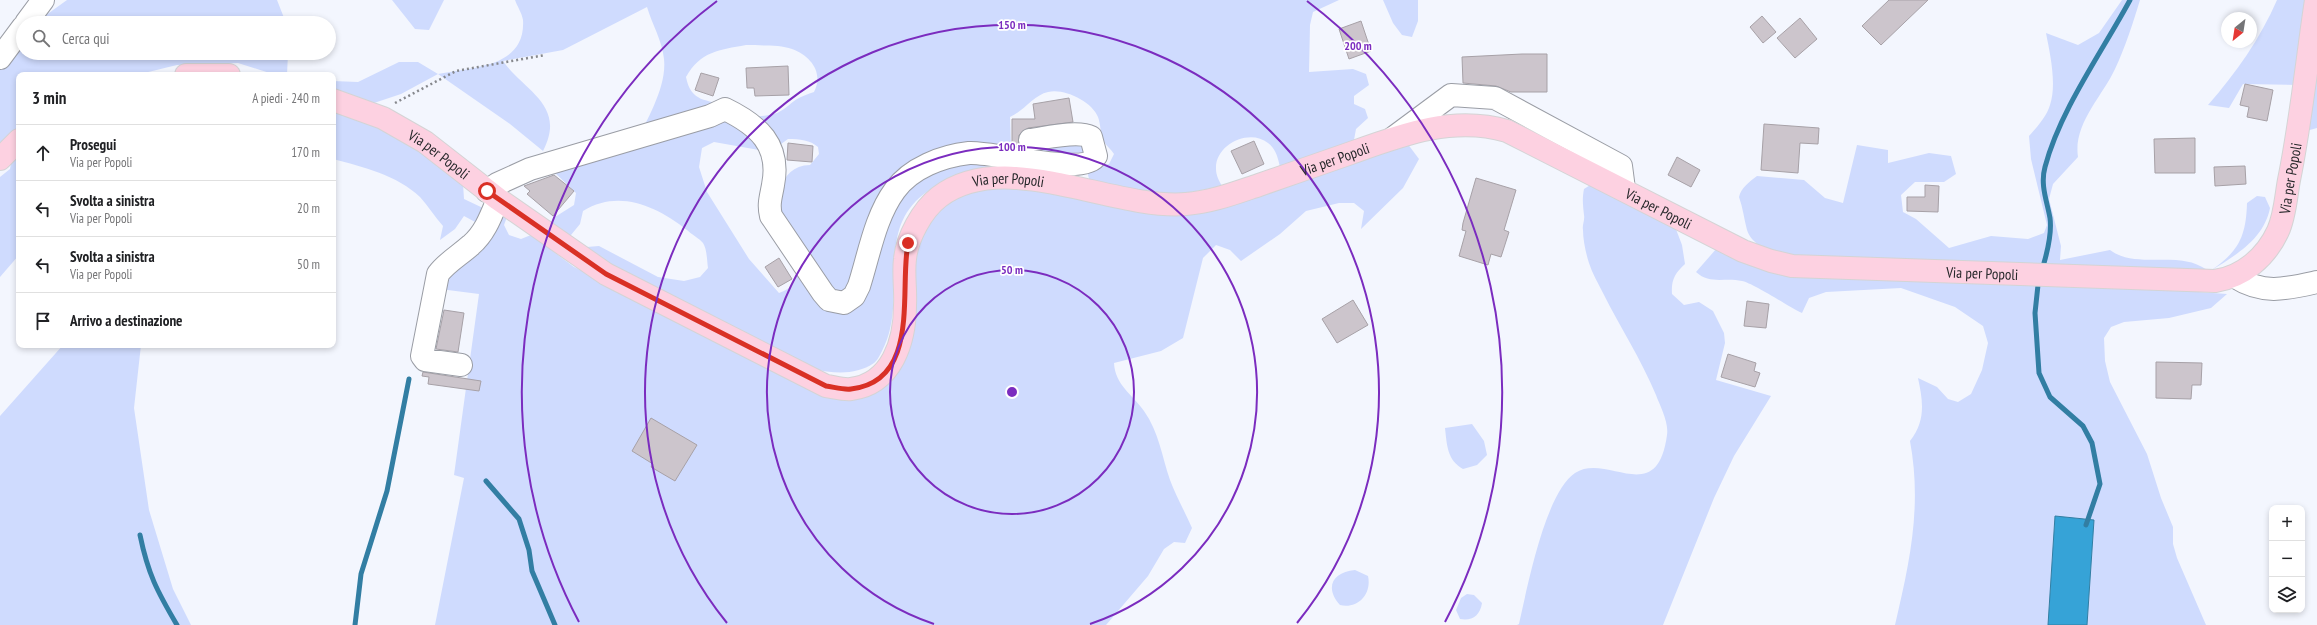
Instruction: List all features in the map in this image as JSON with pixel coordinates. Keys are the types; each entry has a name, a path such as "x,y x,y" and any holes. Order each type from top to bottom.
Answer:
{"main road":[{"name":"Via per Popoli","path":"336,101 376,115 425,142 492,195 587,263 632,289 826,386 849,389 866,386 880,377 894,360 903,328 905,307 905,259 908,243 914,230 936,199 951,189 968,183 996,178 1055,173 1140,202 1185,204 1223,197 1392,139 1437,127 1466,124 1490,126 1527,140 1743,251 1771,261 1792,266 2214,281 2235,277 2243,273 2261,255 2279,229 2293,159 2316,0"},
{"path":"0,159 16,143"}],"street":[{"path":"31,16 43,0"},
{"path":"0,58 16,36"},
{"path":"1392,139 1451,95 1495,98 1621,166 1624,190"},
{"path":"461,365 425,360 422,356 438,274 443,266 472,245 487,226 492,195 497,184 530,169 710,116 726,109 760,130 769,145 774,160 773,186 769,205 772,216 789,245 829,300 844,303 854,296 859,286 885,206 895,190 907,177 927,165 970,153 1055,173 1076,164 1094,161 1096,156 1091,136 1077,134 1030,140"},
{"path":"2235,277 2249,286 2268,290 2317,282"}],"path":[{"path":"376,115 404,97 456,71 545,55"}],"shaded area":[{"path":"67,0 277,0 283,16 45,16"},
{"path":"392,0 444,0 429,30 415,29"},
{"path":"515,0 1339,0 1313,12 1310,25 1309,72 1353,69 1366,74 1369,85 1354,96 1354,104 1365,109 1368,118 1356,129 1354,140 1280,167 1275,151 1271,145 1261,139 1252,137 1243,138 1227,146 1221,152 1217,160 1216,169 1222,186 1186,193 1165,195 1090,182 1088,175 1089,169 1109,164 1114,154 1103,138 1095,111 1084,101 1070,94 1055,91 1038,96 1010,117 1011,147 1025,150 1080,145 1084,149 1085,154 959,178 943,183 928,191 911,207 901,225 896,245 893,310 890,331 882,351 875,362 867,367 852,372 828,372 812,369 574,248 599,246 658,277 684,281 700,277 708,268 703,243 675,221 663,214 637,203 610,201 583,211 580,224 571,235 565,236 551,224 555,217 574,205 576,193 552,170 636,143 655,102 662,81 664,59 659,39 647,7 563,50 503,61 540,100 546,110 550,122 549,135 543,151 510,124 438,74 494,62 506,56 516,48 522,36 523,20","holes":["746,45 787,47 805,56 814,66 816,72 817,85 814,92 797,99 778,113 766,116 754,116 734,108 707,101 701,99 692,92 686,77 698,62 704,57 719,50","788,139 808,141 818,147 819,154 810,165 799,167 791,172 785,179 778,198 775,230 791,255 795,264 796,273 795,281 789,288 779,293 749,259 707,192 699,167 702,148 714,142 759,150 774,149"]},
{"path":"1383,0 1418,0 1418,21 1412,37 1402,35 1393,23"},
{"path":"2122,0 2140,0 2132,26 2115,69 2084,122 2080,133 2078,157 2053,184 2049,199 2061,246 2060,260 2110,250 2118,255 2128,258 2179,260 2197,264 2210,271 1802,261 1770,251 1756,243 1751,237 1747,230 1739,197 1743,188 1748,183 1757,176 1804,180 1825,198 1843,203 1857,145 1888,150 1888,163 1929,153 1951,156 1956,174 1944,182 1915,182 1901,195 1903,212 1916,219 1949,248 1991,236 2028,239 2044,233 2047,225 2031,159 2029,136 2047,113 2052,97 2053,79 2046,33 2078,45 2099,33"},
{"path":"2277,0 2312,0 2298,85 2243,84 2229,108 2208,105 2228,81 2251,48 2257,48 2257,38"},
{"path":"16,44 16,60 288,60 287,72 266,72 238,63 177,65 148,72 16,72 16,131 0,147 0,66"},
{"path":"2317,60 2317,128 2306,131"},
{"path":"399,62 418,62 438,74 401,94 374,103 336,93 336,81 358,82"},
{"path":"336,107 419,145 463,184 464,199 483,208 477,223 464,216 455,229 440,240 443,226 420,197 411,189 390,177 336,160"},
{"path":"1407,143 1419,159 1403,188 1361,229 1364,211 1354,203 1339,203 1306,211 1280,234 1241,261 1230,250 1216,245 1203,258 1183,338 1161,351 1114,363 1115,371 1121,384 1140,405 1153,427 1170,480 1192,528 1185,543 1174,542 1164,549 1148,576 1106,625 435,625 464,478 454,475 479,294 440,289 443,279 500,212 507,217 504,225 509,235 521,239 531,235 574,267 833,394 892,375 909,257 935,209 987,183 1140,207"},
{"path":"16,151 16,258 0,277 0,177 10,169 12,158"},
{"path":"1595,182 1674,224 1682,245 1685,264 1674,277 1672,294 1684,305 1699,302 1713,311 1724,333 1725,343 1716,380 1771,396 1734,456 1714,498 1663,625 1517,625 1519,624 1532,566 1546,520 1564,484 1575,473 1588,468 1629,474 1642,474 1653,469 1661,457 1667,435 1667,425 1662,409 1650,382 1590,267 1583,234 1583,196 1584,189"},
{"path":"2257,196 2265,197 2270,208 2262,229 2247,246 2210,271 2220,264 2239,243 2245,226 2247,203"},
{"path":"1717,248 2156,289 2227,294 2211,308 2169,318 2124,322 2111,327 2104,338 2105,361 2110,382 2147,454 2161,498 2173,527 2173,544 2177,558 2206,625 2087,625 2094,520 2055,517 2048,625 1895,625 1910,556 1913,533 1915,488 1910,441 1919,426 1922,411 1918,378 1937,387 1948,399 1958,402 1971,394 1982,370 1988,343 1983,326 1955,307 1901,288 1826,292 1809,298 1802,313 1762,290 1742,281 1712,280 1701,276 1696,272"},
{"path":"60,348 141,348 134,408 149,510 173,589 191,625 0,625 0,416"},
{"path":"1472,424 1484,441 1487,455 1477,465 1463,469 1451,457 1447,446 1445,428"},
{"path":"1355,570 1368,576 1369,583 1366,594 1362,599 1353,605 1340,605 1332,592 1333,582 1336,577 1341,574 1347,571"},
{"path":"1467,594 1474,595 1482,603 1481,608 1475,617 1460,619 1456,610 1461,598"}],"water":[{"path":"2055,516 2094,520 2087,625 2048,625"}],"building":[{"path":"1889,0 1928,0 1881,45 1862,26"},
{"path":"1762,16 1776,32 1763,43 1750,27"},
{"path":"1800,18 1817,39 1795,58 1777,38"},
{"path":"1361,21 1371,51 1349,59 1339,29"},
{"path":"1547,54 1547,92 1511,92 1496,86 1463,83 1462,57"},
{"path":"788,66 789,95 755,96 754,88 747,88 746,68"},
{"path":"701,73 719,78 713,96 695,90"},
{"path":"2245,84 2273,90 2267,121 2247,117 2249,107 2240,105"},
{"path":"1069,98 1073,122 1028,128 1019,135 1019,145 1012,145 1012,119 1035,119 1033,104"},
{"path":"1764,124 1819,128 1818,144 1800,143 1798,173 1761,170"},
{"path":"2195,138 2195,173 2155,173 2154,139"},
{"path":"1254,141 1264,164 1242,174 1231,151"},
{"path":"788,143 813,146 812,162 787,160"},
{"path":"1677,157 1700,170 1691,187 1668,175"},
{"path":"2245,166 2246,184 2215,186 2214,167"},
{"path":"554,175 574,191 553,216 527,194 530,191 524,186"},
{"path":"1476,178 1516,190 1504,230 1509,232 1501,257 1491,254 1488,265 1459,256 1466,231 1462,230 1463,223"},
{"path":"1925,185 1939,186 1938,212 1907,211 1907,197 1925,197"},
{"path":"779,258 792,279 778,287 765,267"},
{"path":"1353,300 1368,325 1337,343 1322,319"},
{"path":"1747,301 1769,304 1766,328 1744,326"},
{"path":"444,310 464,313 458,352 436,349"},
{"path":"1728,354 1756,363 1754,371 1760,373 1755,387 1721,377"},
{"path":"2156,362 2202,363 2201,385 2192,385 2191,399 2156,398"},
{"path":"423,372 481,381 479,391 428,384 429,377 422,376"},
{"path":"651,418 697,445 675,481 651,467 653,464 632,451"}],"waterway":[{"path":"2044,263 2050,229 2050,218 2044,193 2043,180 2045,167 2052,146 2071,103 2130,0"},
{"path":"2038,285 2035,313 2039,373 2050,397 2083,426 2092,443 2100,484 2086,525"},
{"path":"355,625 361,574 387,491 409,379"},
{"path":"486,481 519,519 529,550 532,571 555,625"},
{"path":"140,535 146,561 154,582 177,625"}],"route":[{"path":"487,191 587,263 632,289 826,386 849,389 866,386 880,377 894,360 903,328 905,307 905,259 908,243"}]}
